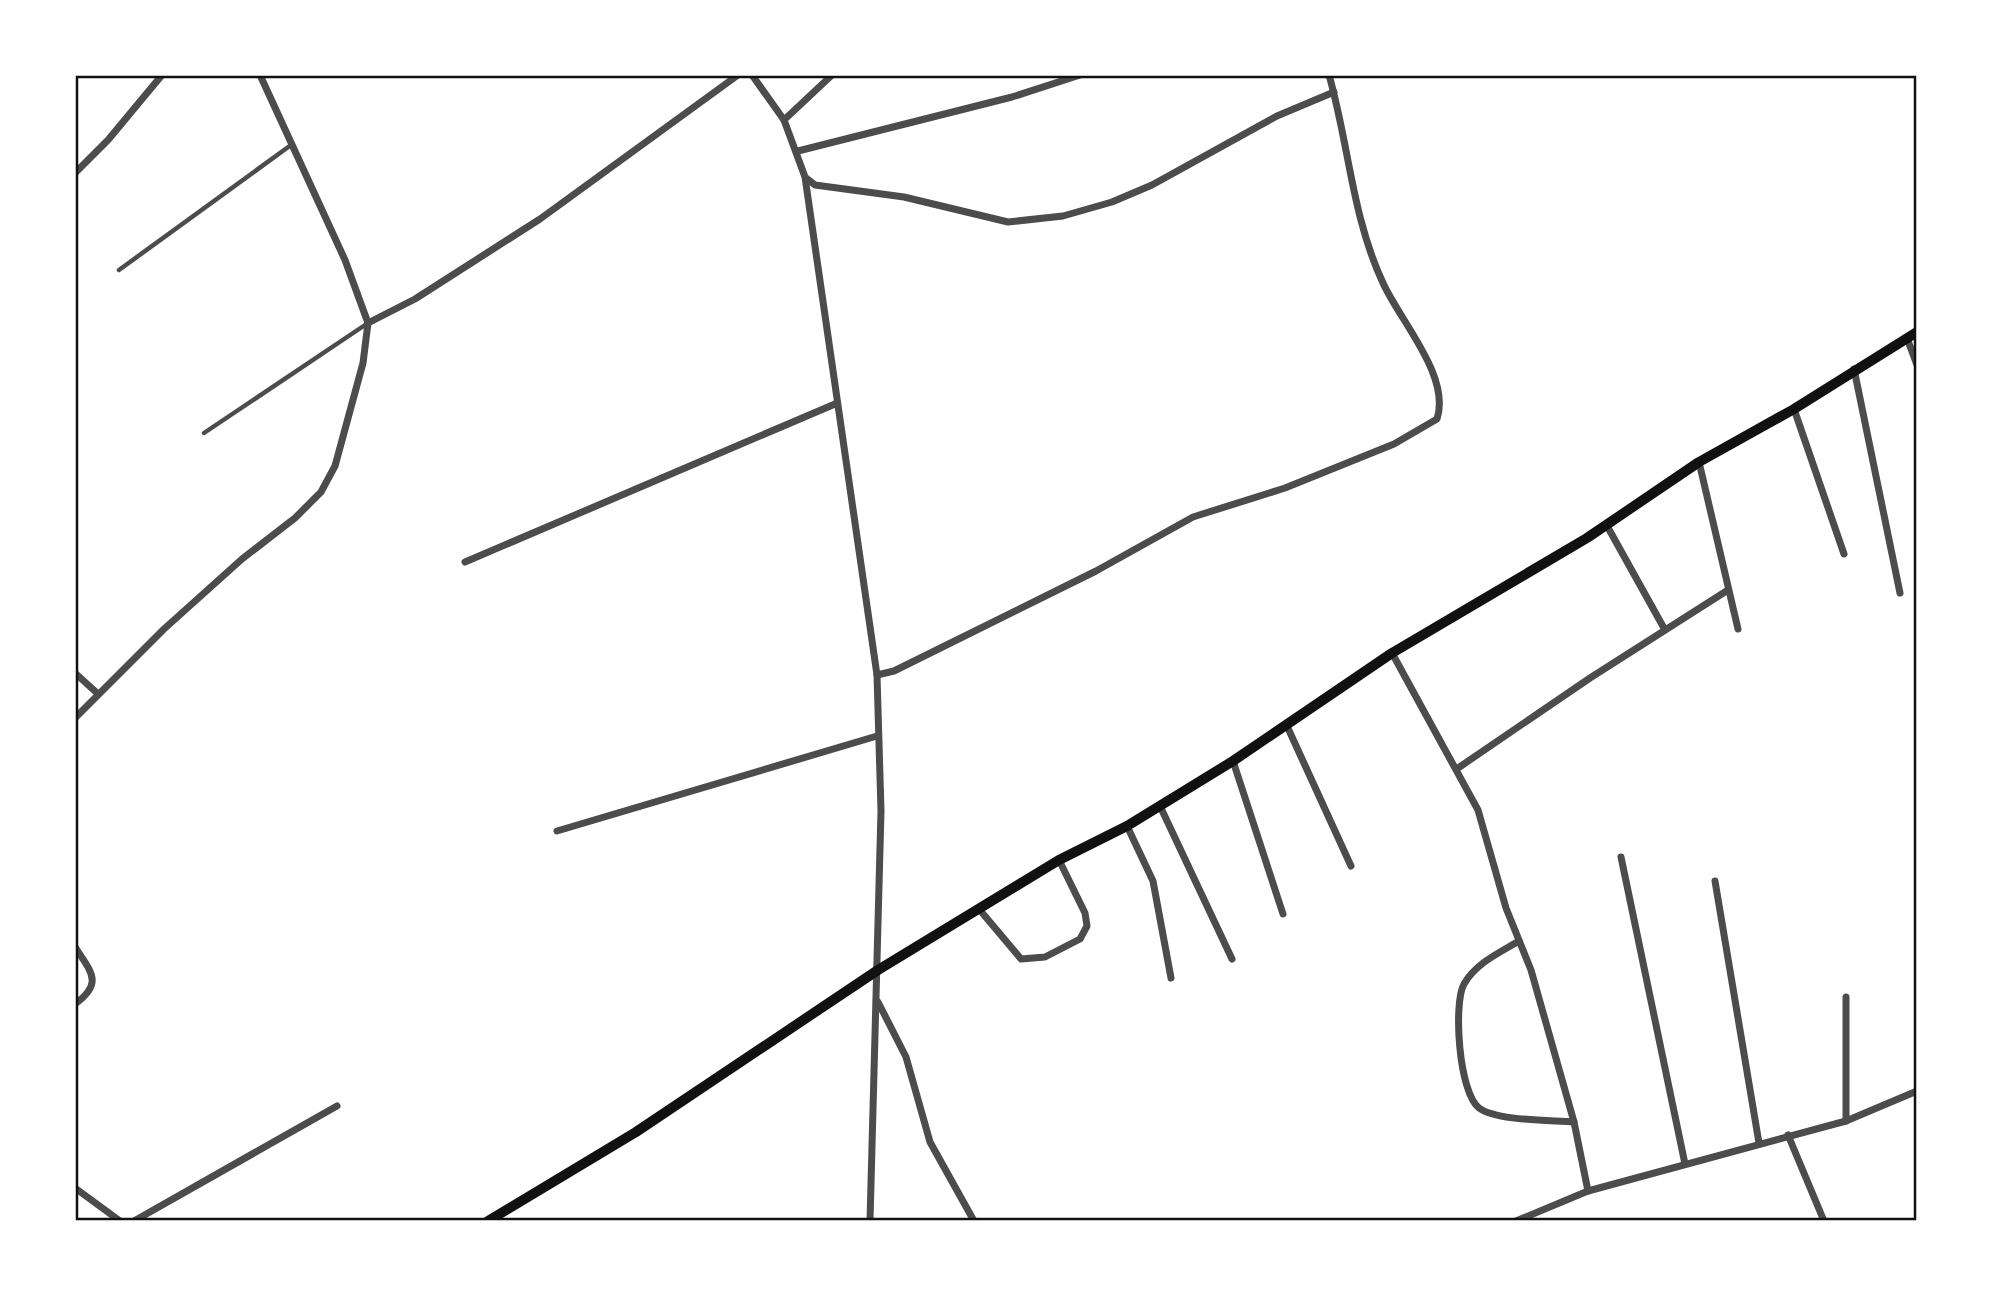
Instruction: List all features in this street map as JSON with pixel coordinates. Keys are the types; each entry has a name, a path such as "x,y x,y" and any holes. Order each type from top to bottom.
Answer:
{"main road":[{"path":"488,1221 505,1216 636,1132 877,970 1059,860 1160,806 1287,726 1392,653 1587,538 1605,523 1699,463 1794,409 1912,335"}],"street":[{"path":"75,173 108,140 162,75"},
{"path":"75,718 97,693 232,568 295,518 321,492 335,466 363,363 368,323 345,260 260,75"},
{"path":"368,323 415,299 540,219 738,75"},
{"path":"752,75 784,120 798,151 805,177 835,404 877,675 881,811 870,1221"},
{"path":"784,120 832,75"},
{"path":"798,151 961,111 1080,75"},
{"path":"877,675 894,671 1096,571 1193,517 1285,488 1394,444 1437,419 1441,406 1440,391 1412,333 1382,283 1361,231 1329,75"},
{"path":"805,177 815,185 904,197 1008,222 1063,216 1112,202 1152,185 1277,116 1334,92"},
{"path":"1912,335 1917,365"},
{"path":"1854,369 1900,593"},
{"path":"465,562 835,404"},
{"path":"1794,409 1844,554"},
{"path":"1699,463 1738,629"},
{"path":"1605,523 1665,630"},
{"path":"1458,768 1728,590"},
{"path":"1392,653 1458,768 1478,810 1506,908 1531,970 1574,1122 1588,1191"},
{"path":"75,673 97,693"},
{"path":"1287,726 1351,866"},
{"path":"557,831 877,736"},
{"path":"1233,761 1283,914"},
{"path":"1160,806 1232,959"},
{"path":"1127,826 1153,881 1171,978"},
{"path":"1621,857 1685,1164"},
{"path":"979,909 1021,959 1045,957 1080,939 1087,926 1085,913 1059,860"},
{"path":"1715,881 1759,1143"},
{"path":"1519,942 1475,970 1459,995 1463,1080 1470,1098 1490,1114 1574,1122"},
{"path":"75,947 92,975 93,986 88,995 75,1004"},
{"path":"1846,997 1846,1121"},
{"path":"877,1001 906,1058 930,1142 974,1221"},
{"path":"1516,1221 1588,1191 1846,1121 1917,1091"},
{"path":"134,1221 337,1106"},
{"path":"1788,1135 1824,1221"},
{"path":"75,1188 120,1221"}],"lane":[{"path":"119,270 291,145"},
{"path":"204,433 368,323"}]}
